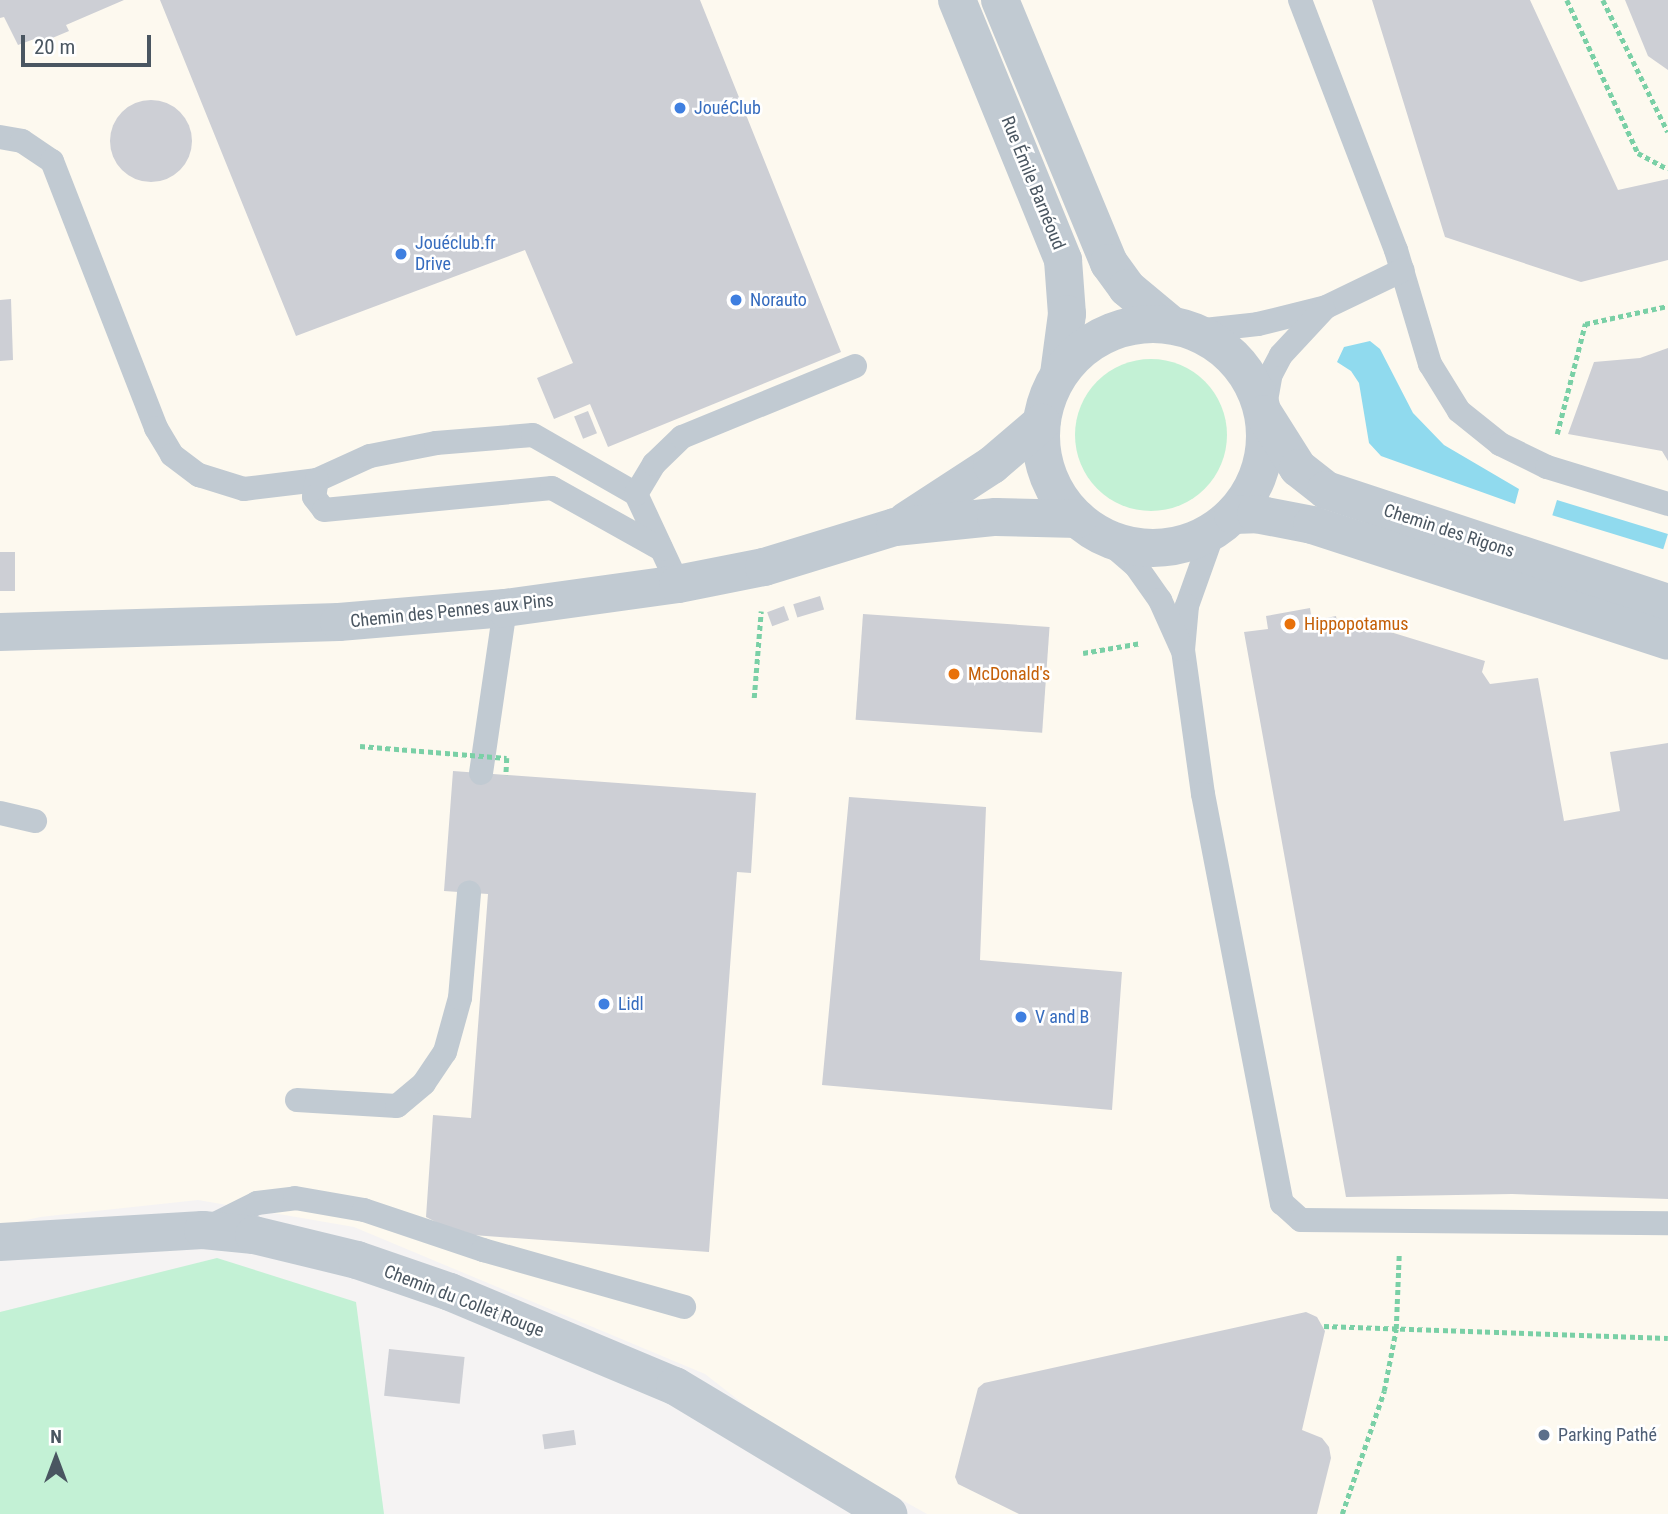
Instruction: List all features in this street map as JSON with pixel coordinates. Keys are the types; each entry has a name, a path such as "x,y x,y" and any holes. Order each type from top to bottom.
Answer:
{"street":[{"name":"Rue Émile Barnéoud","path":"957,0 1063,260 1067,314 1059,374"},
{"path":"1000,0 1109,263 1127,288 1183,328 1236,360 1251,380 1264,412 1265,448 1255,485 1224,523 1182,543 1150,548 1089,527 1055,492 1043,459 1041,422 1059,374 1076,354 1108,333 1145,323 1183,328"},
{"name":"Chemin des Rigons","path":"1264,412 1298,468 1326,490 1668,603"},
{"name":"Chemin des Pennes aux Pins","path":"895,527 992,465 1041,422"},
{"name":"Chemin des Rigons","path":"1224,523 1256,514 1312,525 1668,641"},
{"name":"Chemin des Pennes aux Pins","path":"0,632 339,621 505,608 678,584 764,566 895,527 996,517 1089,527"},
{"name":"Chemin du Collet Rouge","path":"0,1242 202,1230 254,1235 356,1260 450,1292 675,1386 888,1514"}],"lane":[{"path":"1300,0 1403,270 1430,364 1459,411 1500,444 1547,467 1668,505"},
{"path":"0,137 22,141 52,161 156,428 172,455 199,475 244,489 317,480 370,456 436,443 533,435 636,494 678,584"},
{"path":"1183,328 1258,324 1326,307 1403,270"},
{"path":"1264,412 1271,374 1281,355 1326,307"},
{"path":"636,494 653,464 682,437 855,366"},
{"path":"317,480 314,497 324,510 552,488 662,549"},
{"path":"1224,523 1187,606 1183,650 1203,794 1282,1203 1301,1220 1668,1223"},
{"path":"1089,527 1144,577 1160,600 1183,650"},
{"path":"481,773 505,608"},
{"path":"0,813 35,821"},
{"path":"297,1100 397,1106 424,1083 445,1052 460,998 469,892"},
{"path":"202,1230 257,1203 295,1198 365,1210 483,1250 684,1307"}],"path":[{"path":"1567,0 1638,153 1668,169"},
{"path":"1602,0 1668,132"},
{"path":"1553,448 1585,324 1668,306"},
{"path":"754,698 762,596"},
{"path":"1083,653 1136,644"},
{"path":"360,746 507,758 506,775"},
{"path":"1342,1514 1384,1391 1396,1329 1399,1250"},
{"path":"1324,1326 1668,1338"}],"shaded area":[{"path":"0,0 1668,0 1668,1514 927,1514 777,1430 705,1374 354,1227 198,1200 40,1217 0,1226"}],"green space":[{"path":"1151,359 1180,365 1205,381 1221,406 1227,435 1221,464 1205,489 1180,505 1151,511 1122,505 1097,489 1081,464 1075,435 1081,406 1097,381 1122,365"},
{"path":"217,1258 356,1302 384,1514 0,1514 0,1312"}],"water":[{"path":"1370,341 1380,349 1413,413 1444,445 1519,489 1515,504 1381,456 1369,443 1359,383 1351,371 1337,362 1344,347"},
{"path":"1557,500 1668,534 1663,549 1552,515"}],"building":[{"path":"0,0 124,0 66,25 69,31 38,44 37,38 18,45 4,17 0,18"},
{"path":"160,0 700,0 841,352 608,447 590,404 554,419 537,378 573,363 525,250 296,336"},
{"path":"1372,0 1530,0 1618,190 1668,179 1668,260 1581,282 1445,237"},
{"path":"1625,0 1668,0 1668,70 1648,56"},
{"path":"151,100 167,103 180,112 189,125 192,141 189,157 180,170 167,179 151,182 135,179 122,170 113,157 110,141 113,125 122,112 135,103"},
{"path":"11,299 13,360 0,361 0,300"},
{"path":"1668,348 1668,461 1662,451 1568,434 1594,362 1640,358"},
{"path":"588,411 597,433 583,439 574,417"},
{"path":"0,552 15,552 15,591 0,591"},
{"path":"820,596 824,609 797,618 793,604"},
{"path":"784,606 789,620 772,626 767,612"},
{"path":"1310,608 1312,621 1336,616 1338,627 1345,629 1348,619 1485,661 1482,672 1490,684 1538,678 1564,821 1620,811 1610,752 1668,743 1668,1199 1512,1194 1346,1197 1244,632 1268,629 1266,616"},
{"path":"863,614 1050,627 1042,733 856,720"},
{"name":"Lidl","path":"453,771 756,793 751,873 737,872 709,1252 459,1234 426,1217 433,1115 471,1118 488,894 444,891"},
{"path":"849,797 986,807 980,960 1122,972 1112,1110 822,1085"},
{"path":"1306,1312 1317,1317 1325,1331 1302,1430 1322,1438 1329,1447 1331,1458 1317,1514 1019,1514 958,1484 955,1477 978,1388 984,1383"},
{"path":"389,1349 465,1357 460,1404 384,1396"},
{"path":"574,1430 576,1445 544,1449 542,1434"}],"place":[{"name":"JouéClub","path":"680,108"},
{"name":"Jouéclub.fr Drive","path":"401,254"},
{"name":"Norauto","path":"736,300"},
{"name":"Hippopotamus","path":"1290,624"},
{"name":"McDonald's","path":"954,674"},
{"name":"Lidl","path":"604,1004"},
{"name":"V and B","path":"1021,1017"},
{"name":"Parking Pathé","path":"1544,1435"}]}
